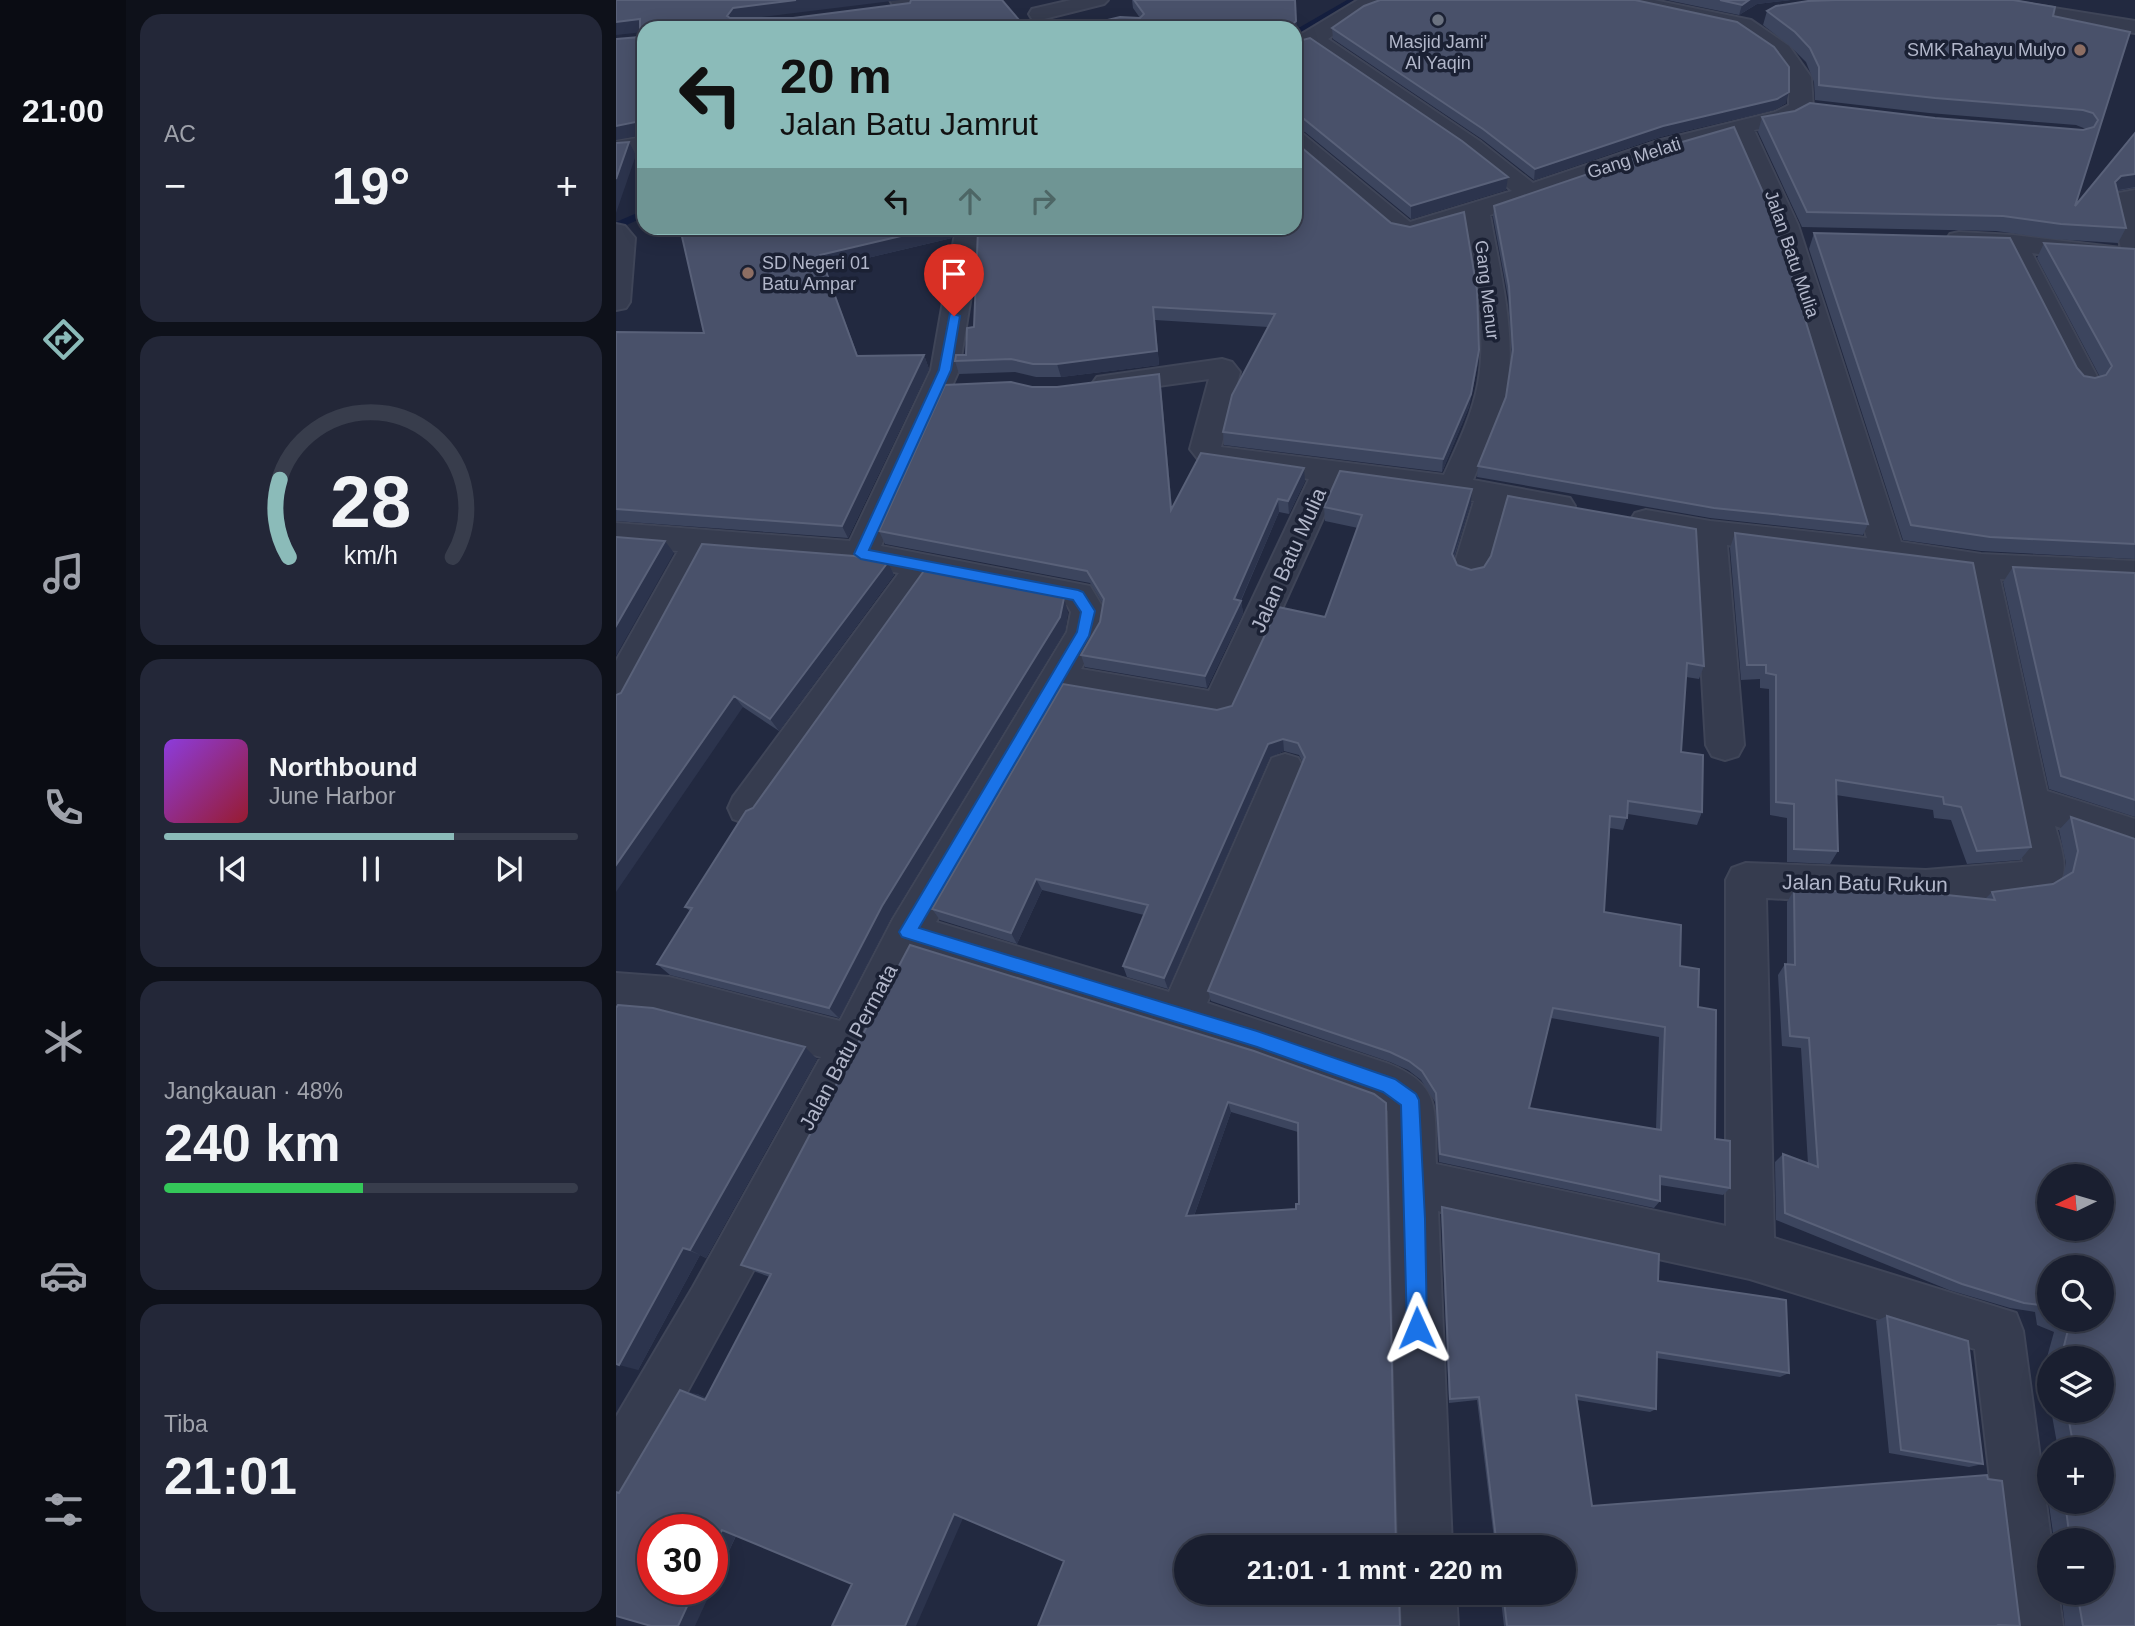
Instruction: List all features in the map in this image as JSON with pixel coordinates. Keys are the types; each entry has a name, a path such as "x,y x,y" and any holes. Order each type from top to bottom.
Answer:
{"street":[{"path":"1039,14 1097,0"},
{"path":"1373,0 1304,42 1462,141 1529,192"},
{"path":"1624,0 1743,25 1781,51 1800,77 1801,108"},
{"path":"880,11 903,4 913,21"},
{"path":"1984,4 2135,27"},
{"path":"1743,25 1765,12"},
{"path":"1739,126 1782,118 1801,108 1827,111"},
{"name":"Gang Melati","path":"1302,145 1342,179 1363,192 1402,228 1420,229 1670,145 1739,126"},
{"name":"Jalan Batu Mulia","path":"1739,126 1802,238 1888,552"},
{"path":"616,148 637,145"},
{"path":"2135,198 2122,199 2135,249"},
{"name":"Gang Menur","path":"1454,487 1485,412 1493,382 1494,330 1476,211"},
{"path":"616,302 619,235 637,230"},
{"path":"861,554 945,370 977,235"},
{"path":"1931,239 2013,243 2087,253 2135,255"},
{"path":"2013,243 2085,382"},
{"path":"1074,388 1222,368 1225,372 1205,449 1207,454 1328,472"},
{"path":"938,387 970,385"},
{"name":"Jalan Batu Mulia","path":"1057,679 1220,707 1328,472 1454,487 1710,532 1888,552 1981,566 2135,573"},
{"path":"1470,569 1492,494"},
{"path":"1710,532 1725,745"},
{"name":"Jalan Batu Permata","path":"616,535 861,554 1078,596 1088,611 1084,633 908,932 851,1044 710,1304 616,1467"},
{"path":"616,694 700,541"},
{"path":"747,808 843,672 923,566"},
{"name":"Jalan Batu Rukun","path":"1750,1255 1746,880 1926,888 2036,878 2045,871 1981,566"},
{"path":"1180,1016 1285,769"},
{"path":"2031,802 2135,836"},
{"path":"908,932 1257,1039 1389,1085 1410,1100 1418,1410 1424,1535"},
{"path":"616,993 669,997 851,1044"},
{"path":"1414,1183 1750,1255 1998,1331 2035,1626"},
{"path":"1429,1605 1430,1626"}],"building":[{"path":"616,0 796,0 733,8 727,16 793,18 910,3 911,0 1002,0 1020,21 640,19 616,22"},
{"path":"1134,0 1295,0 1296,21 1103,21 1120,17 1140,18 1144,14"},
{"path":"1380,0 1635,0 1737,22 1774,47 1789,67 1789,92 1777,99 1663,126 1535,169 1483,129 1332,28 1364,6"},
{"path":"1720,0 1749,0 1742,5"},
{"path":"1836,0 2013,0 2055,7 2053,16 2130,32 2075,206 2135,133 2135,174 2121,176 2115,182 2126,228 2061,224 2003,216 1807,212 1762,117 1795,111 1810,103 1935,118 2083,130 2094,127 2098,120 2093,113 2083,110 1819,85 1819,67 1810,48 1795,32 1767,11 1776,6"},
{"path":"637,37 637,119 636,122 616,126 616,39"},
{"path":"1310,38 1462,141 1508,177 1411,206 1302,119 1302,40"},
{"path":"1734,127 1773,215 1868,524 1714,508 1478,466 1506,397 1513,350 1509,286 1494,206"},
{"path":"629,142 616,179 616,143"},
{"path":"1302,148 1391,223 1410,227 1464,212 1477,290 1479,350 1471,394 1443,459 1223,432 1232,395 1275,314 1153,307 1157,351 1057,364 1033,364 1011,359 955,361 956,355 966,355 967,328 974,327 978,235 1302,235"},
{"path":"1814,233 2010,238 2077,368 2084,376 2095,378 2106,375 2112,366 2044,243 2135,249 2135,544 1990,537 1911,525"},
{"path":"682,235 905,235 820,255 857,356 924,355 842,526 616,509 616,332 704,333"},
{"path":"1159,374 1171,510 1201,453 1304,468 1288,501 1278,499 1234,599 1241,601 1205,676 1081,655 1100,622 1104,599 1087,571 879,531 945,385 1011,382 1032,387 1057,387"},
{"path":"1340,471 1472,489 1452,554 1457,565 1471,570 1484,567 1491,556 1508,496 1696,529 1704,666 1687,663 1681,752 1703,755 1702,812 1628,801 1627,818 1610,816 1604,912 1681,925 1680,966 1699,969 1698,1007 1716,1010 1715,1139 1730,1141 1730,1188 1660,1176 1660,1201 1440,1154 1436,1093 1422,1071 1409,1061 1390,1052 1208,991 1305,757 1298,743 1283,739 1268,744 1164,978 1123,966 1148,905 1036,879 1011,933 932,909 1063,684 1217,710 1232,706 1278,607 1325,617 1362,515 1324,507","holes":["1553,1008 1665,1027 1661,1130 1529,1108"]},
{"path":"1735,533 1973,563 2031,847 1977,851 1961,807 1944,804 1943,797 1836,780 1838,851 1794,849 1794,804 1776,802 1776,675 1766,673 1766,665 1747,665"},
{"path":"616,537 665,541 616,626"},
{"path":"702,544 854,556 888,562 770,719 734,696 616,865 616,695 621,693"},
{"path":"2013,567 2135,573 2135,800 2061,776"},
{"path":"926,568 1061,593 1064,598 1060,617 882,906 829,1008 657,964 692,908 685,907 746,811 753,808"},
{"path":"2071,817 2135,839 2135,1626 2083,1626 2079,1605 2114,1605 2114,1528 2068,1528 2067,1514 2114,1514 2114,1437 2072,1437 2069,1423 2114,1423 2114,1346 2064,1346 2068,1332 2114,1332 2114,1255 2037,1255 2037,1305 2024,1303 1962,1284 1785,1213 1783,1154 1818,1167 1809,1038 1790,1036 1785,964 1795,965 1794,890 1937,894 1995,900 1992,892 2053,884 2073,872 2078,851"},
{"path":"910,945 1254,1051 1374,1094 1386,1103 1396,1535 1174,1535 1174,1605 1399,1605 1400,1626 1038,1626 1064,1561 954,1514 905,1626 832,1626 852,1584 728,1532 728,1514 637,1514 637,1605 688,1605 678,1626 651,1626 616,1616 616,1492 619,1493 680,1390 705,1400 771,1274 741,1265","holes":["1228,1102 1298,1123 1299,1204 1296,1204 1296,1209 1186,1216"]},
{"path":"618,1005 653,1008 805,1047 690,1250 683,1248 619,1365 616,1364"},
{"path":"1442,1207 1659,1254 1658,1281 1786,1300 1789,1373 1657,1352 1656,1409 1576,1395 1592,1506 1987,1475 1988,1479 2002,1481 2020,1626 1507,1626 1505,1605 1576,1605 1576,1535 1496,1535 1479,1397 1450,1399"},
{"path":"1887,1316 1968,1341 1983,1464 1901,1450"}],"waterway":[{"path":"1302,30 1354,0"},
{"path":"616,226 637,216"}],"place":[{"name":"Masjid Jami' Al Yaqin","path":"1438,20"},
{"name":"SMK Rahayu Mulyo","path":"2080,50"},
{"name":"SD Negeri 01 Batu Ampar","path":"748,273"}],"route":[{"path":"954,316 945,370 861,554 1078,596 1088,611 1084,633 908,932 1257,1039 1389,1085 1410,1100 1416,1219 1417,1328"}]}
